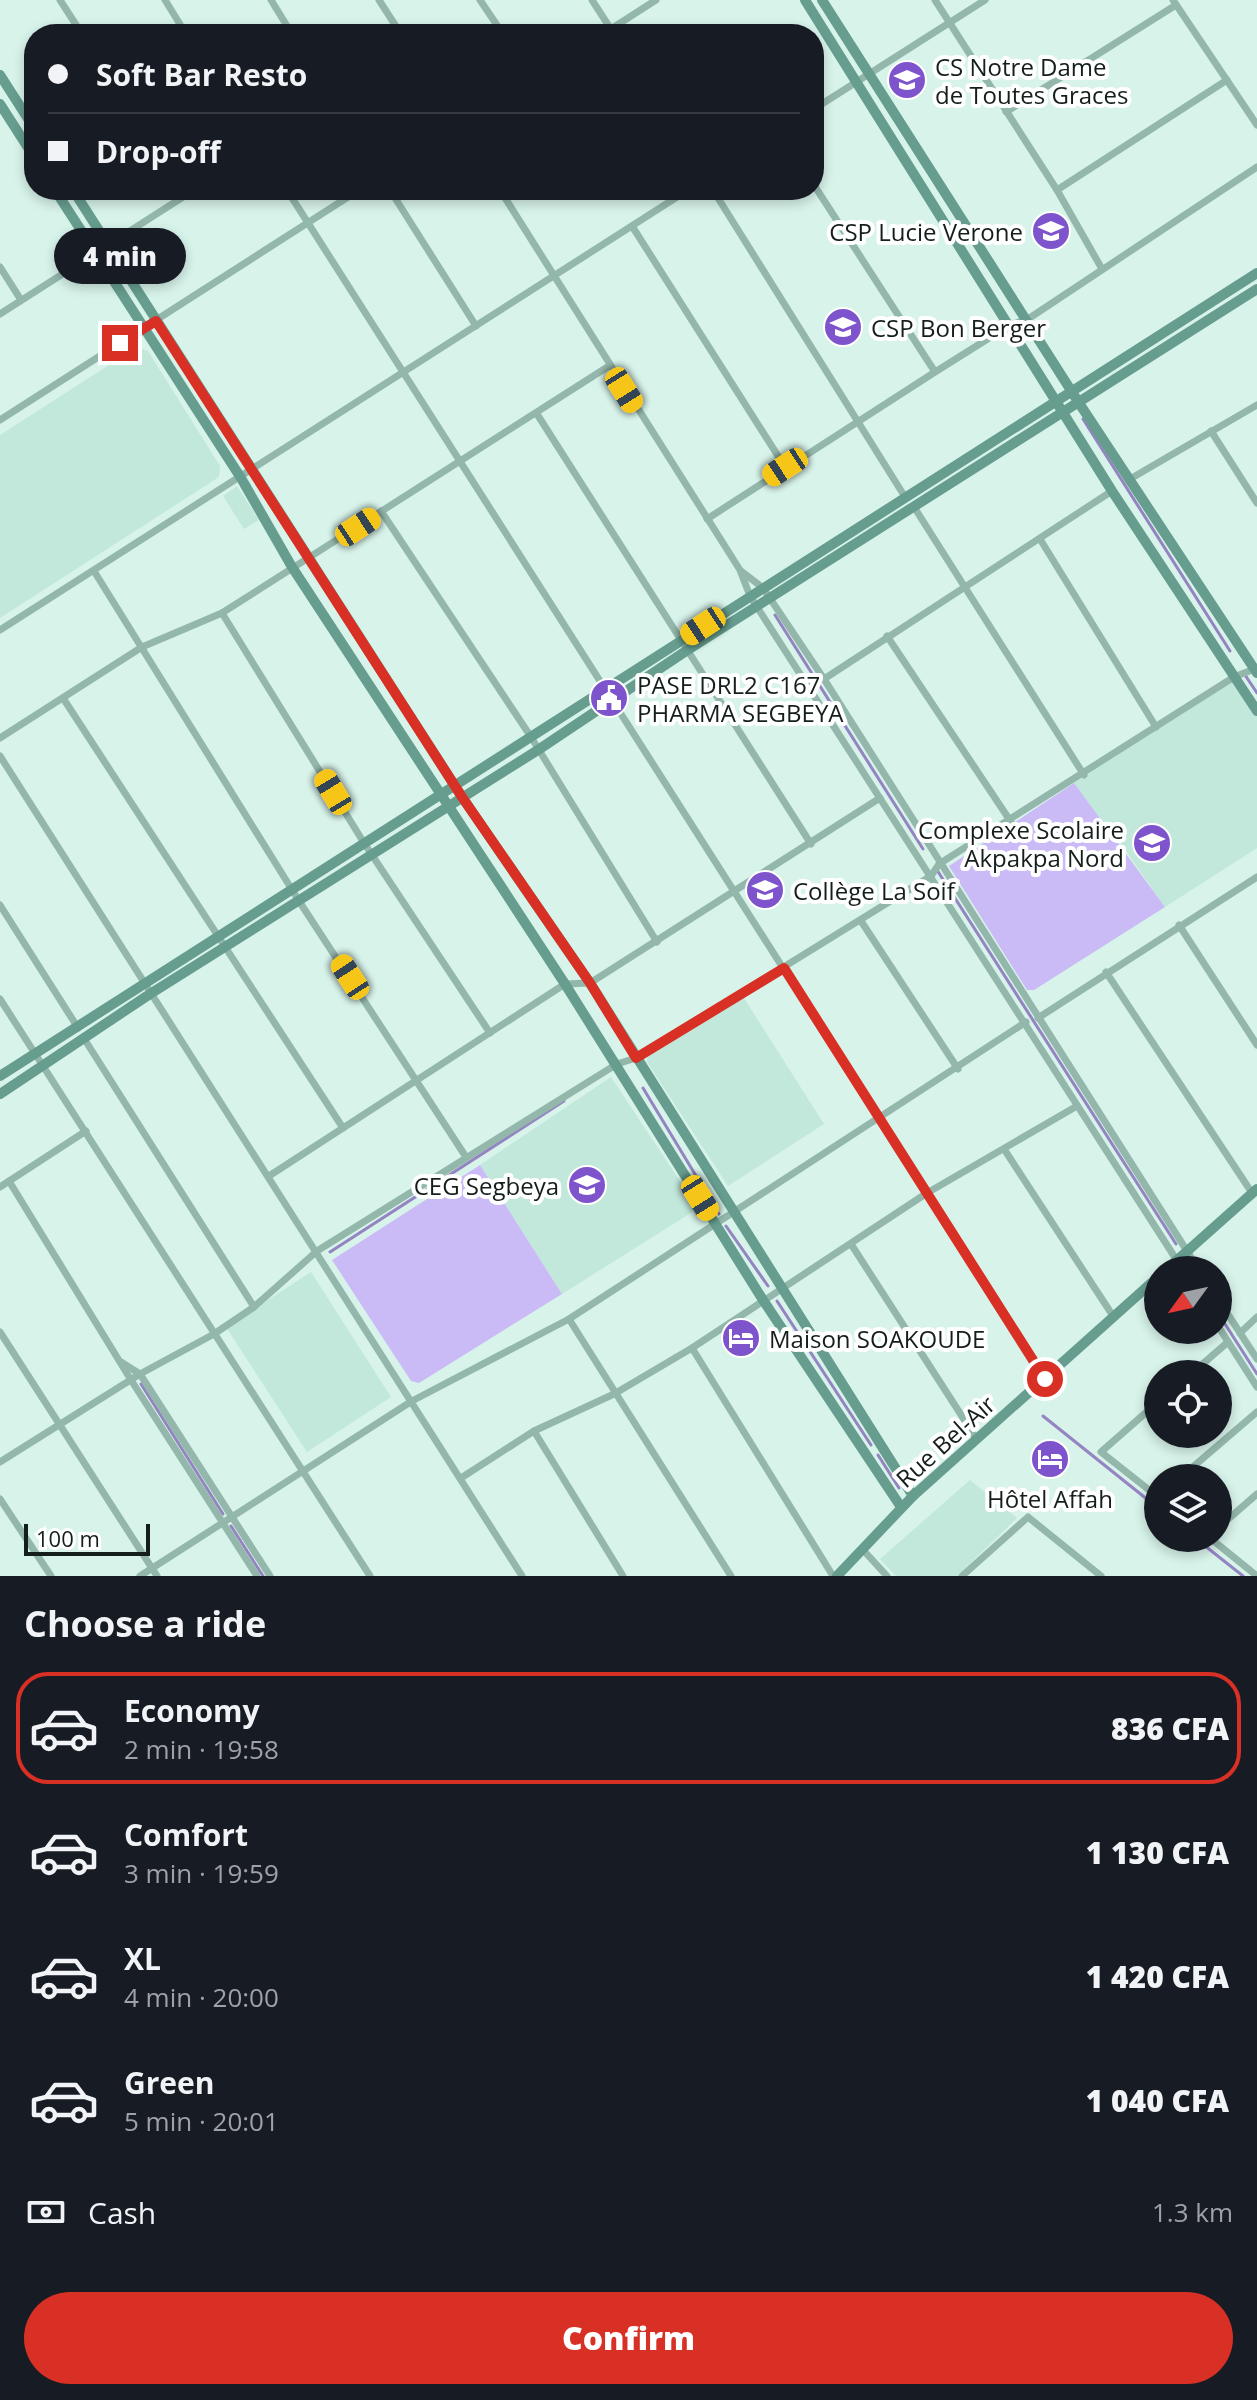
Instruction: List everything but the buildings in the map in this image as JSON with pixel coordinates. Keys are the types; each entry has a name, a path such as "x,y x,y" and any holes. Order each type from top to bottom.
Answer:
{"street":[{"path":"60,0 76,24"},
{"path":"165,0 180,24"},
{"path":"271,0 286,24"},
{"path":"379,0 395,24"},
{"path":"480,0 496,24"},
{"path":"592,0 605,24"},
{"path":"621,24 656,0"},
{"path":"805,0 820,24"},
{"path":"0,1462 140,1374 214,1334 254,1307 317,1251 466,1157 861,921 931,876 939,864 1011,822 1234,677 1256,670 1079,403 822,0"},
{"path":"935,0 1057,190 1102,269"},
{"path":"824,102 985,0"},
{"path":"1006,112 1174,3 1257,125"},
{"path":"824,30 1112,491 1257,711"},
{"path":"0,75 24,112"},
{"path":"1057,190 1227,80"},
{"path":"0,104 24,141"},
{"path":"707,519 1010,325 1028,319 1257,167"},
{"path":"61,200 241,478 292,567 617,1064 763,1300 901,1507"},
{"path":"79,200 462,797 590,983 913,1496"},
{"path":"0,314 176,200"},
{"path":"293,200 1045,1379"},
{"path":"0,420 344,200"},
{"path":"396,200 476,326"},
{"path":"506,200 740,570 750,596 1174,1256"},
{"path":"0,630 672,200"},
{"path":"719,200 905,497"},
{"path":"824,200 935,372"},
{"path":"632,226 785,467"},
{"path":"0,267 21,300"},
{"path":"0,1094 150,994 538,750 750,596 1257,273"},
{"path":"682,646 771,600 1257,289"},
{"path":"0,738 142,647 222,613 609,366"},
{"path":"1130,479 1257,405"},
{"path":"537,414 811,844"},
{"path":"1211,431 1257,503"},
{"path":"824,679 1112,491"},
{"path":"914,507 1084,775"},
{"path":"381,511 531,737 657,942"},
{"path":"1040,539 1156,727"},
{"path":"740,570 763,588 824,679 1189,1256"},
{"path":"94,571 292,890 466,1157"},
{"path":"222,613 364,843 490,1033"},
{"path":"887,636 1011,822"},
{"path":"0,1076 531,737 610,695"},
{"path":"63,698 343,1128"},
{"path":"0,756 522,1576"},
{"path":"269,1176 565,984 590,983 880,798"},
{"path":"1038,1018 1257,877"},
{"path":"0,905 78,1028"},
{"path":"861,921 958,1069"},
{"path":"1179,925 1257,1045"},
{"path":"1106,972 1254,1191 1184,1256"},
{"path":"0,999 33,1055 86,1131 370,1576"},
{"path":"140,1576 154,1572 231,1516 412,1401 569,1319 881,1120 1026,1022"},
{"path":"85,1040 254,1307"},
{"path":"461,1478 534,1431 614,1394 692,1348 927,1193 1077,1106"},
{"path":"0,1187 86,1131"},
{"path":"1004,1149 1113,1316"},
{"path":"9,1181 119,1361 257,1576"},
{"path":"851,1244 976,1438"},
{"name":"Rue Bel-Air","path":"835,1576 864,1551 901,1507 1144,1289"},
{"path":"1240,1333 1257,1317"},
{"path":"569,1319 731,1576"},
{"path":"1232,1321 1257,1359"},
{"path":"0,1332 154,1572"},
{"path":"1207,1360 1226,1344"},
{"path":"1229,1344 1257,1387"},
{"path":"692,1348 835,1576"},
{"path":"119,1361 140,1374 270,1576"},
{"path":"1196,1464 1257,1412"},
{"path":"1144,1414 1101,1452 1144,1486"},
{"path":"534,1431 623,1576"},
{"path":"1232,1516 1257,1494"},
{"path":"0,1499 51,1576"},
{"path":"962,1576 1028,1517 1101,1576"},
{"path":"864,1551 887,1576"},
{"path":"1227,1552 1257,1576"},
{"path":"1081,1576 1091,1567"}],"shaded area":[{"path":"137,347 148,351 220,466 219,477 0,618 0,435"},
{"path":"237,486 259,520 244,529 223,496"},
{"path":"1235,680 1257,714 1257,848 1165,907 1105,821 1101,824 1074,783"},
{"path":"1074,783 1165,907 1034,990 1027,990 949,866"},
{"path":"742,995 824,1124 728,1186 647,1062 648,1052"},
{"name":"CEG Segbeya","path":"611,1077 695,1204 694,1211 562,1294 480,1165"},
{"path":"480,1165 562,1294 419,1383 411,1381 332,1260"},
{"path":"311,1272 391,1397 307,1452 226,1327"},
{"path":"970,1480 1017,1518 957,1576 896,1576 880,1559"}],"waterway":[{"path":"1083,419 1230,651"},
{"path":"775,615 923,849"},
{"path":"1245,675 1257,693"},
{"path":"937,870 1176,1244"},
{"path":"643,1088 719,1214"},
{"path":"330,1252 564,1101"},
{"path":"726,1226 768,1286"},
{"path":"777,1301 871,1445"},
{"path":"1232,1335 1257,1374"},
{"path":"141,1384 223,1514"},
{"path":"1043,1416 1144,1497"},
{"path":"878,1455 899,1488"},
{"path":"231,1526 263,1576"},
{"path":"1213,1552 1243,1576"}],"place":[{"name":"CS Notre Dame de Toutes Graces","path":"907,80"},
{"name":"CSP Lucie Verone","path":"1051,231"},
{"name":"CSP Bon Berger","path":"843,327"},
{"name":"PASE DRL2 C167 PHARMA SEGBEYA","path":"609,698"},
{"name":"Complexe Scolaire Akpakpa Nord","path":"1152,843"},
{"name":"Collège La Soif","path":"765,890"},
{"name":"CEG Segbeya","path":"587,1185"},
{"name":"Maison SOAKOUDE","path":"741,1338"},
{"name":"Hôtel Affah","path":"1050,1459"}],"route":[{"path":"120,343 156,321 462,797 590,983 636,1058 784,968 1045,1379"}]}
